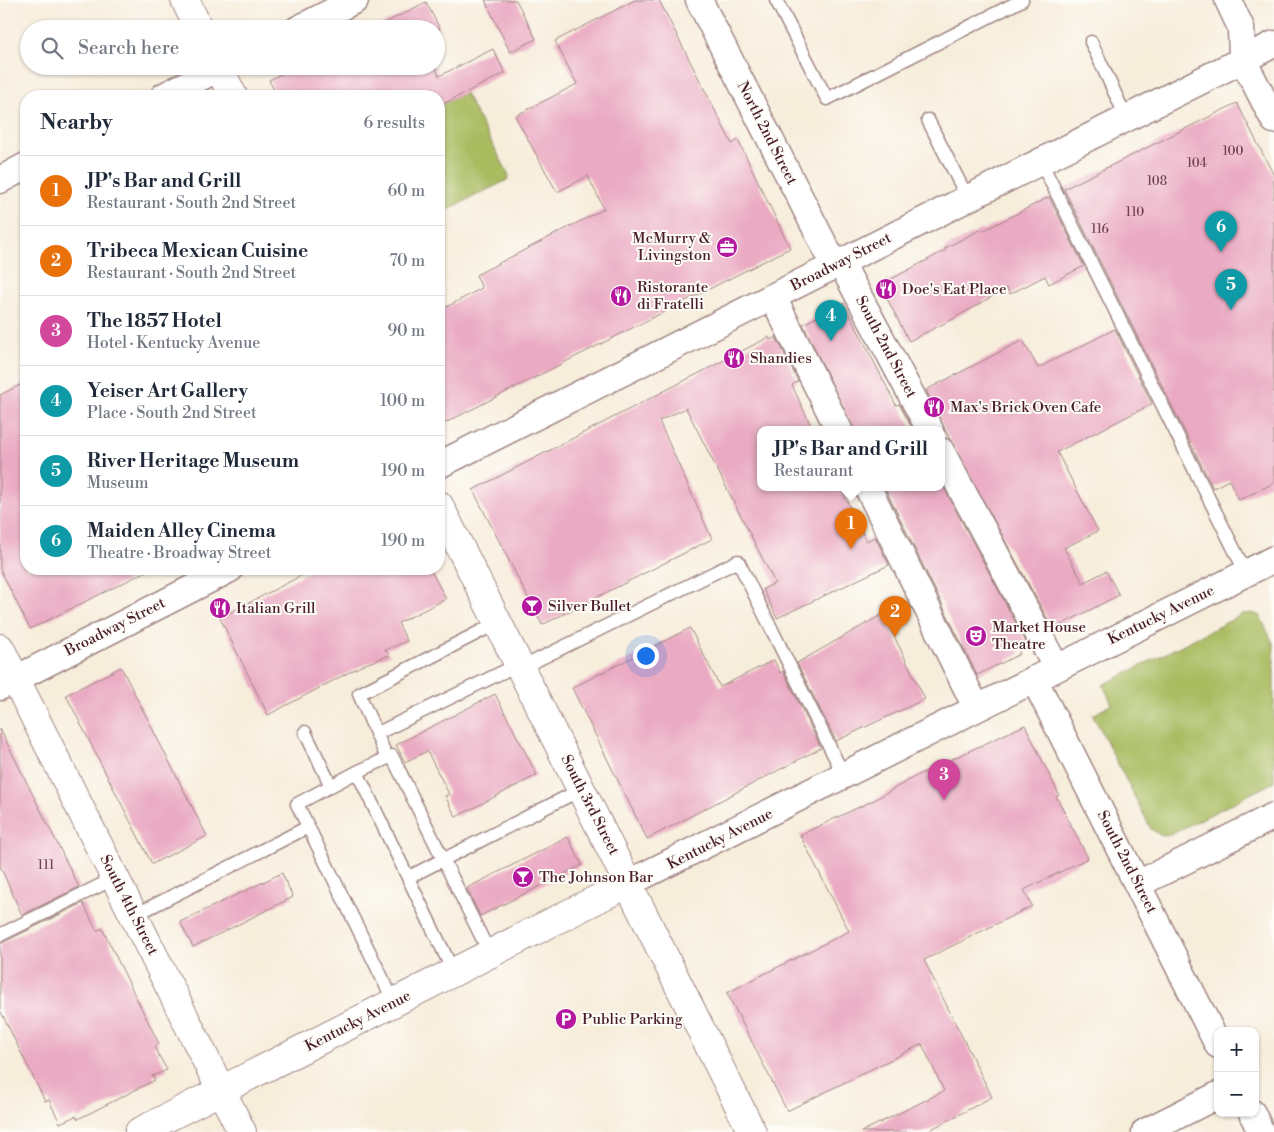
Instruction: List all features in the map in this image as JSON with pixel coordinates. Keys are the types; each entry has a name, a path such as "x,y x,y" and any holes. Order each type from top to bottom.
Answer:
{"main road":[{"path":"185,0 195,20"},
{"path":"224,75 230,90"},
{"name":"South 3rd Street","path":"445,517 752,1132"},
{"name":"South 4th Street","path":"0,648 8,683 135,914 242,1132"},
{"name":"Kentucky Avenue","path":"139,1132 629,883"}],"street":[{"path":"316,20 355,0"},
{"path":"1228,0 1241,28 1242,58 1274,120"},
{"name":"North 2nd Street","path":"701,1 838,264"},
{"name":"Broadway Street","path":"445,462 774,297 967,197 1041,162 1242,58 1274,44"},
{"path":"176,90 205,75"},
{"path":"0,180 20,169"},
{"name":"South 2nd Street","path":"838,264 928,426"},
{"path":"774,297 837,426"},
{"name":"South 2nd Street","path":"945,460 1045,673 1138,884 1214,1037"},
{"path":"869,491 976,707"},
{"name":"Kentucky Avenue","path":"629,883 844,776 976,707 1265,569"},
{"name":"Broadway Street","path":"8,683 218,575"},
{"path":"1138,884 1274,816"},
{"path":"1145,1132 1214,1097"},
{"path":"1254,1117 1261,1132"}],"lane":[{"path":"776,0 827,99 1022,0"},
{"path":"1091,42 1126,117"},
{"path":"928,120 967,197"},
{"path":"1041,162 1265,569"},
{"path":"376,734 738,561 844,776"},
{"path":"387,758 359,694 499,622"},
{"path":"305,732 331,786"},
{"path":"394,1002 297,804 357,772 392,756 490,954"},
{"path":"357,772 454,973"},
{"path":"408,877 582,788"},
{"path":"135,914 308,827"},
{"path":"0,935 115,878"}],"green space":[{"path":"465,93 509,175 507,180 445,211 445,103"},
{"path":"1253,613 1260,616 1274,645 1274,782 1170,835 1160,835 1151,829 1093,715 1112,704 1103,685 1243,614"}],"building":[{"path":"485,0 516,0 536,39 510,52"},
{"path":"635,0 659,0 732,144 738,140 790,248 445,423 445,308 482,288 476,275 604,209 588,176 557,192 515,116 577,84 555,41"},
{"path":"426,2 435,20 391,20"},
{"path":"493,49 505,73 445,103 445,90 274,90 269,80 279,75 439,76 445,75 445,73"},
{"path":"1237,103 1274,176 1274,483 1239,500 1229,480 1213,488 1064,189"},
{"path":"1049,197 1084,266 1049,284 1045,276 1010,294 1007,288 953,319 909,341 880,285 946,250 945,248"},
{"path":"844,303 896,405 899,404 911,426 852,426 803,324"},
{"path":"1115,329 1152,404 1057,452 1098,531 1064,548 1083,583 1106,571 1119,595 1053,629 945,430 945,426 943,426 926,390 1023,340 1038,368"},
{"path":"769,337 770,340 776,337 798,381 792,385 811,426 757,426 757,491 842,491 866,541 875,537 889,565 777,618 763,589 775,583 686,408 659,421 712,539 542,625 473,490"},
{"path":"20,385 20,575 139,575 30,629 0,569 0,395"},
{"path":"945,490 1026,642 1017,647 1020,654 977,675 886,491"},
{"path":"302,575 433,575 446,599 398,623 407,641 385,650 390,655 363,665 268,715 220,618"},
{"path":"883,614 925,699 836,741 797,663"},
{"path":"690,628 720,687 774,660 780,673 783,671 821,748 647,839 572,688"},
{"path":"121,667 207,836 152,864 66,695"},
{"path":"495,694 537,775 456,817 445,796 449,794 427,751 405,762 396,745"},
{"path":"1025,725 1059,795 1056,796 1088,858 1024,890 1032,906 924,960 992,1097 926,1132 861,1132 944,1091 922,1044 787,1111 727,993 849,931 800,835 874,800 918,775"},
{"path":"0,729 79,887 22,915 0,866"},
{"name":"The Johnson Bar","path":"568,837 582,865 480,916 467,888"},
{"path":"282,873 293,897 193,947 180,922"},
{"path":"83,903 97,931 102,928 159,1044 154,1047 167,1070 152,1076 155,1080 78,1119 76,1116 60,1123 49,1100 45,1101 0,1010 0,944"}],"place":[{"name":"McMurry & Livingston","path":"727,247"},
{"name":"Maiden Alley Cinema","path":"1221,252"},
{"name":"Doe's Eat Place","path":"886,289"},
{"name":"Ristorante di Fratelli","path":"621,296"},
{"name":"River Heritage Museum","path":"1231,310"},
{"name":"Yeiser Art Gallery","path":"831,341"},
{"name":"Shandies","path":"734,358"},
{"name":"Max's Brick Oven Cafe","path":"934,407"},
{"name":"JP's Bar and Grill","path":"851,549"},
{"name":"Silver Bullet","path":"532,606"},
{"name":"Italian Grill","path":"220,608"},
{"name":"Market House Theatre","path":"976,636"},
{"name":"Tribeca Mexican Cuisine","path":"895,637"},
{"name":"The 1857 Hotel","path":"944,800"},
{"name":"The Johnson Bar","path":"523,877"},
{"name":"Public Parking","path":"566,1019"}]}
